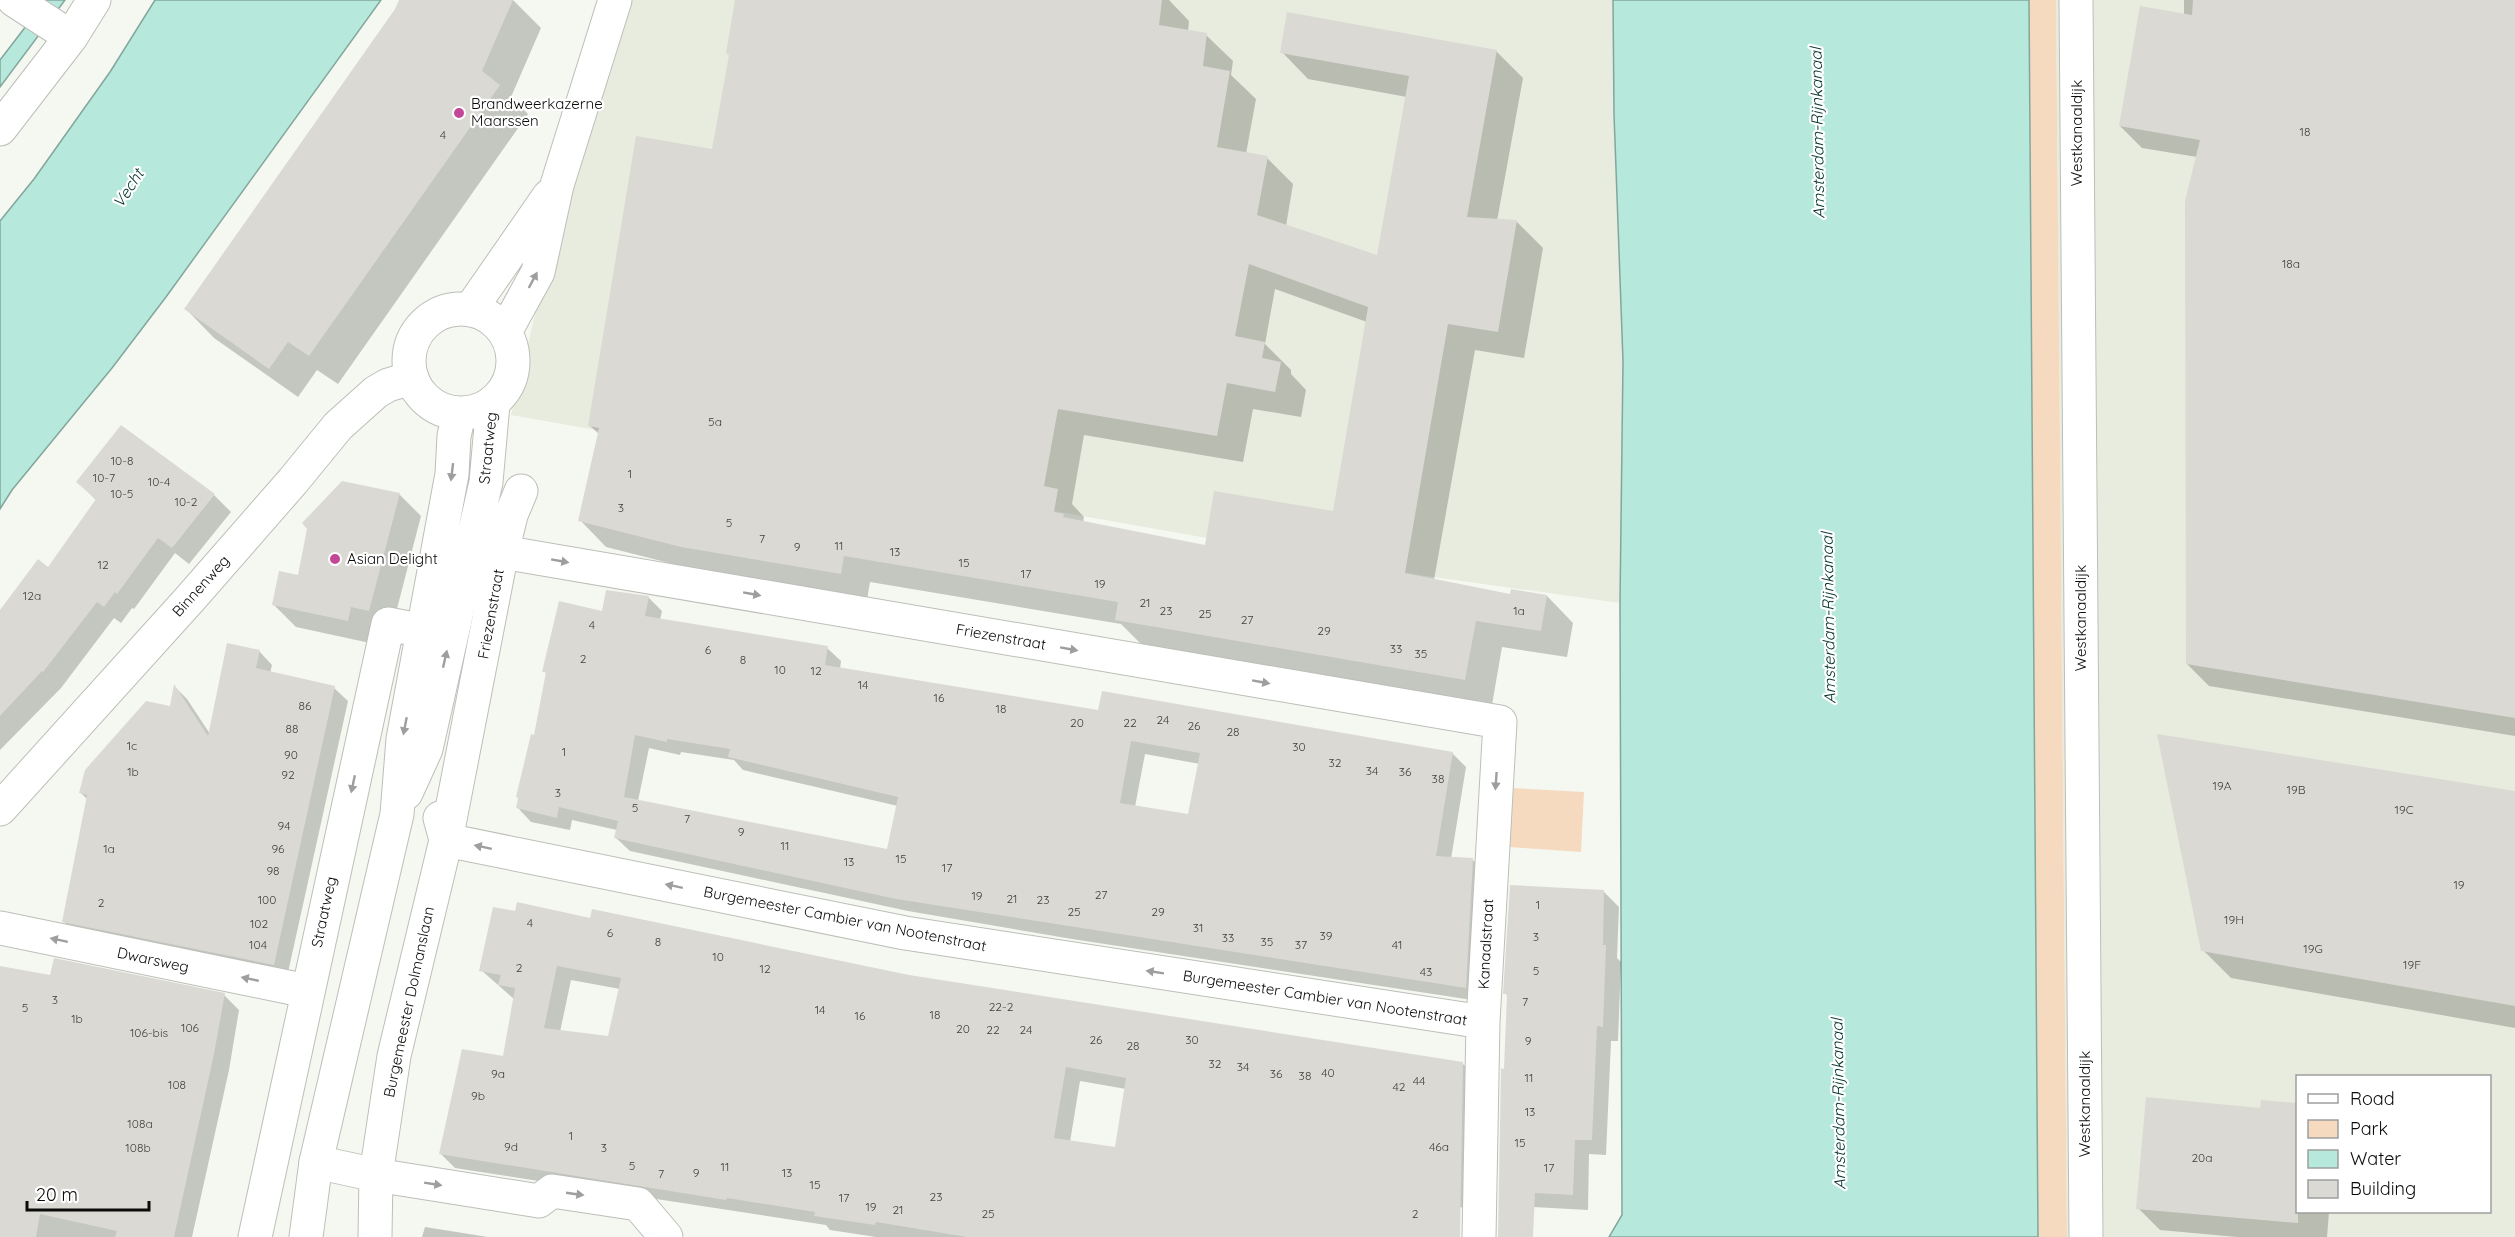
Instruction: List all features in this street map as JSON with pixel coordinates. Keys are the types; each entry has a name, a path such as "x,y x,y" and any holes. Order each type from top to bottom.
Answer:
{"street":[{"path":"14,0 63,31"},
{"path":"0,129 63,31 94,0"},
{"path":"505,332 538,272 557,185 615,0"},
{"name":"Westkanaaldijk","path":"2076,0 2086,1237"},
{"path":"470,310 557,185"},
{"path":"470,310 484,314 505,332 511,344 514,366 507,387 493,404 482,410 459,414 439,409 422,397 412,378 409,365 410,351 414,338 422,326 433,317 446,311 470,310"},
{"name":"Binnenweg","path":"0,809 204,583 338,426 376,392 388,385 412,378"},
{"name":"Straatweg","path":"397,814 426,748 486,482 493,404"},
{"name":"Straatweg","path":"306,1237 316,1162 397,814 403,740 452,474 454,436 459,414"},
{"name":"Friezenstraat","path":"446,840 502,552 511,515 521,491"},
{"name":"Friezenstraat","path":"502,552 1500,722"},
{"name":"Straatweg","path":"255,1237 388,624 424,632"},
{"path":"435,703 449,727 437,806 446,840"},
{"name":"Kanaalstraat","path":"1479,1237 1483,1022 1500,722"},
{"name":"Burgemeester Cambier van Nootenstraat","path":"446,840 905,933 1483,1022"},
{"name":"Burgemeester Dolmanslaan","path":"375,1237 376,1175 394,1056 446,840"},
{"name":"Dwarsweg","path":"0,928 307,991"},
{"path":"316,1162 376,1175 539,1201 552,1191 638,1204 666,1237"}],"shaded area":[{"path":"617,0 1613,0 1614,114 1623,361 1620,603 1405,573 511,415 563,197"},
{"path":"2056,0 2515,0 2515,1237 2067,1237"}],"green space":[{"path":"2029,0 2056,0 2067,1237 2038,1237"},
{"path":"1512,788 1584,792 1581,852 1510,847"}],"water":[{"path":"46,0 65,0 0,87 0,60"},
{"name":"Vecht","path":"155,0 381,0 166,297 112,368 12,490 0,509 0,221 34,179 110,72"},
{"name":"Amsterdam-Rijnkanaal","path":"1613,0 2029,0 2038,1237 1609,1237 1622,1215 1620,603 1623,361 1614,114"}],"building":[{"path":"399,0 513,0 482,71 500,85 309,356 288,342 269,369 184,309 395,9"},
{"path":"735,0 1162,0 1159,25 1207,33 1203,66 1230,71 1217,147 1268,156 1257,215 1377,255 1409,76 1280,53 1287,12 1497,50 1467,217 1517,220 1498,332 1448,324 1405,573 1510,594 1511,589 1547,595 1541,631 1476,621 1465,680 1115,620 1118,602 844,556 841,574 681,547 578,521 599,428 588,426 636,136 712,149 729,55 726,53","holes":["1249,264 1368,307 1333,511 1214,491 1205,545 1063,517 1064,514 1054,512 1058,489 1044,486 1058,409 1217,436 1227,383 1275,392 1281,362 1262,358 1265,342 1235,336"]},
{"path":"2193,0 2515,0 2515,718 2186,664 2185,201 2200,140 2119,126 2140,6 2192,15"},
{"path":"121,425 215,494 172,548 158,538 117,594 115,592 104,607 97,602 43,672 0,716 0,610 38,559 48,567 96,499 76,482"},
{"path":"342,481 400,493 369,611 351,607 348,621 272,605 279,571 298,575 307,529 302,523"},
{"path":"606,590 649,596 645,616 828,646 825,665 1098,710 1102,691 1453,752 1436,856 1473,858 1466,988 896,899 614,838 618,821 559,807 557,818 516,808 518,798 516,797 531,734 534,735 546,672 542,672 559,601 602,611","holes":["635,735 667,742 667,739 730,749 728,757 898,797 887,849 624,797","1131,741 1200,753 1188,814 1120,803"]},
{"path":"227,643 260,650 256,668 335,686 274,965 62,922 87,795 79,793 85,770 146,701 170,706 174,684 208,736"},
{"path":"2157,734 2515,791 2515,1006 2201,951"},
{"path":"1510,885 1604,890 1603,945 1606,945 1603,1027 1597,1026 1592,1140 1575,1140 1573,1195 1535,1193 1533,1237 1498,1237 1501,1068 1504,1069 1507,994 1503,994"},
{"path":"517,902 590,918 592,909 909,975 1463,1062 1460,1237 967,1237 876,1222 875,1225 814,1216 815,1212 439,1154 462,1049 503,1056 515,988 498,985 501,975 479,971 493,907 515,911","holes":["557,966 621,978 608,1036 544,1028","1066,1067 1126,1078 1115,1147 1054,1138"]},
{"path":"54,958 225,993 174,1237 115,1237 117,1231 40,1214 36,1237 0,1237 0,966 50,975"},
{"path":"2146,1097 2260,1108 2261,1100 2296,1103 2296,1213 2298,1213 2298,1223 2136,1209"}],"place":[{"name":"Brandweerkazerne Maarssen","path":"459,113"},
{"name":"Asian Delight","path":"335,559"}]}
